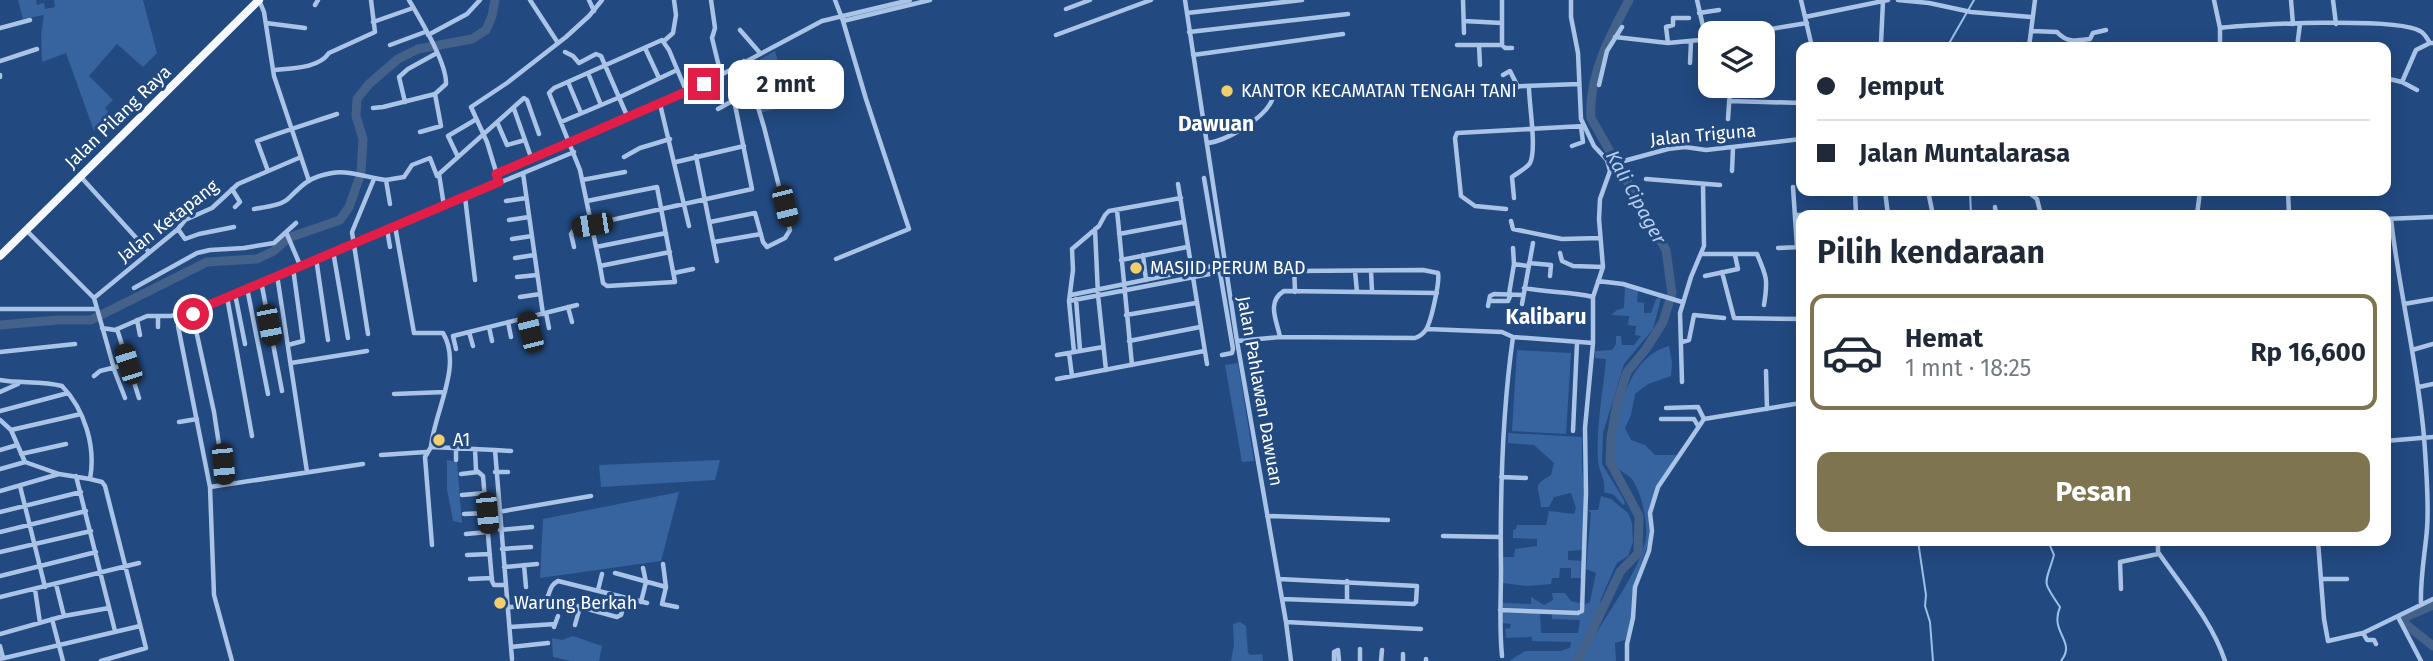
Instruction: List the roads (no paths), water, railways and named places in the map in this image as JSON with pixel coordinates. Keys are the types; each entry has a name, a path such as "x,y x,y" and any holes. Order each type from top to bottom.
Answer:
{"highway":[{"name":"Jalan Pilang Raya","path":"0,256 259,0"}],"street":[{"path":"259,0 266,23 273,70 309,181"},
{"path":"273,70 301,68 375,32 372,0"},
{"path":"373,108 435,94 446,84 442,60 409,0"},
{"path":"390,45 428,36 467,14 480,0"},
{"path":"538,0 530,1 558,43"},
{"path":"589,0 594,10"},
{"path":"497,178 484,135 471,107 558,43 602,0"},
{"path":"587,201 657,187 675,282 607,286 603,283 582,180 572,147 549,96 550,90 663,41 673,33 676,15 674,0"},
{"path":"711,0 715,28 711,37 720,75"},
{"path":"835,0 909,230 836,259"},
{"path":"842,18 910,0"},
{"path":"497,178 523,173 628,118 661,107 822,21 926,0"},
{"path":"1066,9 1090,0"},
{"path":"1056,35 1151,0"},
{"name":"Jalan Pahlawan Dawuan","path":"1185,0 1224,264 1291,661"},
{"path":"1186,13 1302,0"},
{"path":"1463,0 1464,33"},
{"path":"1502,45 1503,0"},
{"path":"1572,0 1571,17 1578,53 1583,142 1572,145"},
{"path":"1697,0 1701,21"},
{"path":"1801,0 1811,42"},
{"path":"1898,0 1923,1 1968,12 2031,17"},
{"path":"2030,42 2035,0"},
{"path":"2214,0 2220,42"},
{"path":"2291,0 2293,24"},
{"path":"2333,0 2336,24"},
{"path":"1775,27 1885,1 1881,42"},
{"path":"373,22 413,8"},
{"path":"1699,13 1719,10"},
{"path":"1189,32 1348,14"},
{"path":"1668,43 1666,27 1673,25 1673,18 1689,18"},
{"path":"0,28 30,20"},
{"path":"1464,21 1502,23"},
{"path":"266,23 305,28"},
{"path":"2220,28 2252,24 2364,23 2415,29 2423,32 2432,43 2416,50 2402,82"},
{"path":"2298,42 2300,24"},
{"path":"1599,85 1605,56 1622,27"},
{"path":"740,30 760,53"},
{"path":"2031,31 2057,32 2072,42 2090,39 2092,34 2106,30"},
{"path":"1193,55 1343,34"},
{"path":"1615,37 1668,43 1698,41"},
{"path":"663,41 687,93"},
{"path":"1690,63 1691,42"},
{"path":"1457,45 1502,45 1512,48"},
{"path":"1479,45 1480,65"},
{"path":"645,48 659,78"},
{"path":"0,61 37,49"},
{"path":"405,102 399,77 435,50"},
{"path":"568,54 579,63 599,54 628,118"},
{"path":"710,222 755,213 765,246 785,238 790,230 745,63"},
{"path":"561,122 677,69"},
{"path":"1503,75 1510,71 1519,88"},
{"path":"588,73 601,104"},
{"path":"2391,79 2417,90"},
{"path":"568,82 582,113"},
{"path":"1499,87 1529,88 1578,84"},
{"path":"1514,198 1512,177 1531,160 1529,88"},
{"path":"718,109 752,90"},
{"path":"420,132 441,126 435,94"},
{"path":"1728,120 1729,98"},
{"path":"438,176 524,99 527,100 539,134"},
{"path":"574,247 573,230 752,189 734,100"},
{"path":"1208,143 1215,142 1259,117 1269,108 1272,100"},
{"path":"1729,101 1796,103"},
{"path":"661,107 689,226"},
{"path":"514,109 532,160"},
{"path":"268,171 257,141 337,114"},
{"path":"458,157 448,136 475,120"},
{"path":"497,122 507,145 525,140"},
{"path":"1506,209 1475,206 1461,197 1455,138 1459,132 1582,127"},
{"path":"1500,610 1582,611 1587,493 1585,428 1593,343 1593,297 1603,268 1600,199 1611,164 1594,146 1582,127"},
{"path":"624,157 640,148 670,139"},
{"name":"Jalan Triguna","path":"1611,164 1685,147 1706,150 1796,140"},
{"path":"676,162 744,146"},
{"path":"102,326 110,330 117,329 147,316 192,313 353,240 395,226 443,202 465,197 532,160 572,147"},
{"path":"1732,171 1733,148"},
{"path":"696,156 718,261"},
{"name":"Jalan Ketapang","path":"94,298 178,229 185,220 212,208 232,189 301,158"},
{"path":"254,209 286,200 309,181 330,173 386,180 404,177 412,165 430,158 438,176 443,202"},
{"path":"582,180 625,172"},
{"path":"523,173 540,294 550,328"},
{"path":"80,176 149,252"},
{"path":"368,334 352,232 372,178"},
{"path":"1204,178 1233,349 1231,353 1222,355"},
{"path":"1646,179 1720,185"},
{"path":"386,180 390,204"},
{"path":"1178,184 1207,364"},
{"path":"1682,382 1679,301 1701,254 1705,239 1703,184"},
{"path":"1793,187 1796,215"},
{"path":"232,189 240,202 235,207"},
{"path":"465,197 475,280"},
{"path":"506,201 526,198"},
{"path":"1072,376 1072,249 1101,224 1107,213 1181,198"},
{"path":"1117,210 1132,365"},
{"path":"509,219 529,217"},
{"path":"2391,219 2433,217"},
{"path":"1511,221 1513,229 1548,237 1600,238"},
{"path":"1119,234 1183,222"},
{"path":"134,288 197,253 274,243 296,223"},
{"path":"395,226 414,333 445,335 447,344 449,367 446,392 432,432 425,468 432,545"},
{"path":"178,229 185,239 234,227"},
{"path":"387,229 390,247"},
{"path":"1095,229 1106,370"},
{"path":"26,230 94,298 113,368 125,398"},
{"path":"286,232 299,264"},
{"path":"596,247 666,233"},
{"path":"714,242 761,234"},
{"path":"2391,235 2419,387 2424,438 2427,529 2422,561 2421,604"},
{"path":"512,239 532,236"},
{"path":"1522,304 1533,243"},
{"path":"1121,260 1187,247"},
{"path":"1777,248 1796,247"},
{"path":"1489,303 1508,301 1514,264 1513,248"},
{"path":"333,251 348,338"},
{"path":"600,266 670,252"},
{"path":"1560,253 1562,261 1573,266 1603,268"},
{"path":"1701,254 1735,256 1756,253 1765,268 1767,281 1764,305"},
{"path":"514,258 534,255"},
{"path":"1143,255 1146,280"},
{"path":"1705,276 1739,268 1735,256"},
{"path":"316,258 328,340"},
{"path":"1070,298 1192,274 1224,264"},
{"path":"1294,264 1295,292"},
{"path":"1514,264 1551,265 1550,276"},
{"path":"288,345 301,343 303,340 293,268"},
{"path":"674,272 693,269"},
{"path":"1237,341 1280,337 1411,338 1420,336 1427,329 1437,293 1438,273 1423,270 1295,271"},
{"path":"1124,288 1146,280 1226,271"},
{"path":"1355,271 1357,292"},
{"path":"1371,271 1372,291"},
{"path":"1722,272 1734,318 1796,319"},
{"path":"277,275 307,472"},
{"path":"517,277 537,275"},
{"path":"261,281 282,391"},
{"path":"1598,281 1623,284 1679,301"},
{"path":"247,288 268,394"},
{"path":"1524,288 1593,297"},
{"path":"1070,298 1076,299 1098,292"},
{"path":"1280,337 1274,318 1274,302 1281,292 1437,293"},
{"path":"235,293 245,344"},
{"path":"520,297 540,294"},
{"path":"1510,294 1523,295"},
{"path":"227,297 253,436"},
{"path":"1076,299 1080,351"},
{"path":"2404,304 2433,299"},
{"path":"1126,315 1196,303"},
{"path":"456,349 453,336 578,305"},
{"path":"568,307 572,323"},
{"path":"0,309 97,310"},
{"path":"192,313 178,326 210,487 214,595 232,661"},
{"path":"192,313 225,484"},
{"path":"1682,342 1689,340 1694,315 1724,318"},
{"path":"158,316 158,327"},
{"path":"527,318 530,332"},
{"path":"136,320 139,335"},
{"path":"508,322 511,337"},
{"path":"489,327 492,341"},
{"path":"1129,341 1200,327"},
{"path":"117,329 139,398"},
{"path":"1427,329 1502,332 1513,337 1593,343"},
{"path":"470,332 473,346"},
{"path":"1502,656 1499,537 1501,477 1507,376 1513,337"},
{"path":"447,344 454,343"},
{"path":"1573,430 1577,343"},
{"path":"0,352 75,344"},
{"path":"2412,350 2433,344"},
{"path":"1056,355 1103,347"},
{"path":"291,363 367,351"},
{"path":"1057,379 1204,351"},
{"path":"94,376 100,371 128,364"},
{"path":"1766,371 1767,409"},
{"path":"0,380 19,384"},
{"path":"0,392 19,384 38,382 64,387 81,414 93,459 90,479"},
{"path":"2419,387 2433,384"},
{"path":"394,394 446,392"},
{"path":"0,411 68,393"},
{"path":"1627,661 1635,587 1649,551 1652,531 1650,513 1660,485 1704,419 1796,404"},
{"path":"1666,408 1699,408 1704,419"},
{"path":"11,430 81,414"},
{"path":"180,422 197,419"},
{"path":"1661,419 1694,419 1699,427"},
{"path":"0,420 11,430 25,462"},
{"path":"2391,441 2433,437"},
{"path":"21,454 66,444"},
{"path":"0,450 18,445"},
{"path":"456,448 456,460"},
{"path":"381,455 456,448 511,451"},
{"path":"475,449 475,470 483,476 492,578 494,584 506,585"},
{"path":"495,450 512,659"},
{"path":"0,469 25,462 59,474 102,482 146,649 101,661"},
{"path":"210,487 363,464"},
{"path":"461,474 478,472"},
{"path":"495,472 508,472"},
{"path":"0,491 59,474"},
{"path":"76,476 115,631"},
{"path":"1501,477 1526,478"},
{"path":"20,486 45,587"},
{"path":"0,512 81,492"},
{"path":"462,495 485,493"},
{"path":"498,512 591,496"},
{"path":"0,532 86,511"},
{"path":"464,514 487,513"},
{"path":"1268,516 1388,520"},
{"path":"500,530 532,527"},
{"path":"0,552 91,531"},
{"path":"466,534 488,532"},
{"path":"1443,536 1499,537"},
{"path":"2158,546 2158,552 2218,639 2225,661"},
{"path":"2319,546 2327,641 2363,633 2433,599"},
{"path":"502,549 531,547"},
{"path":"0,576 96,552"},
{"path":"2122,589 2120,562 2155,555 2158,552"},
{"path":"467,555 490,554"},
{"path":"0,597 139,564"},
{"path":"504,567 537,564"},
{"path":"663,564 666,587 662,604 677,607"},
{"path":"524,565 526,587"},
{"path":"508,607 540,604 547,598 551,586 558,581 644,603 646,582 643,568"},
{"path":"615,573 666,587"},
{"path":"598,590 602,574"},
{"path":"470,579 492,578"},
{"path":"1279,579 1417,586 1414,604 1282,599"},
{"path":"2322,579 2347,579"},
{"path":"1347,582 1347,601"},
{"path":"56,584 64,616"},
{"path":"35,589 40,623"},
{"path":"547,598 617,617 621,615 626,598"},
{"path":"575,625 580,607"},
{"path":"0,634 64,616 109,608"},
{"path":"510,628 555,626 558,615"},
{"path":"2398,617 2421,661"},
{"path":"52,619 63,661"},
{"path":"1286,622 1421,629"},
{"path":"0,646 1,658 140,626"},
{"path":"2363,633 2367,640 2374,640 2376,644"},
{"path":"511,647 548,643"},
{"path":"1360,649 1360,661"},
{"path":"1381,661 1382,649"},
{"path":"1334,661 1334,652 1338,650 1339,661"},
{"path":"1403,661 1404,654"}],"waterway":[{"path":"0,325 91,320 207,262 257,259 274,251 288,238 340,220 349,207 361,173 363,139 356,116 357,99 369,84 398,59 418,49 472,39 486,30 495,0"},
{"name":"Kali Cipager","path":"1578,661 1620,572 1638,553 1639,516 1610,462 1611,438 1617,403 1627,372 1663,322 1672,293 1666,250 1591,118 1597,72 1608,42 1629,0"},
{"path":"1950,42 1974,0"},
{"path":"1970,196 1971,210"},
{"path":"1919,546 1933,661"},
{"path":"2050,546 2054,555 2047,586 2060,607 2058,624 2066,648 2061,661"},
{"path":"2433,605 2406,617 2404,623 2433,646"}],"place":[{"name":"KANTOR KECAMATAN TENGAH TANI","path":"1227,91"},
{"name":"MASJID PERUM BAD","path":"1136,268"},
{"name":"A1","path":"439,440"},
{"name":"Warung Berkah","path":"500,603"}],"district":[{"name":"Dawuan","path":"1216,124"},
{"name":"Kalibaru","path":"1546,317"}]}
